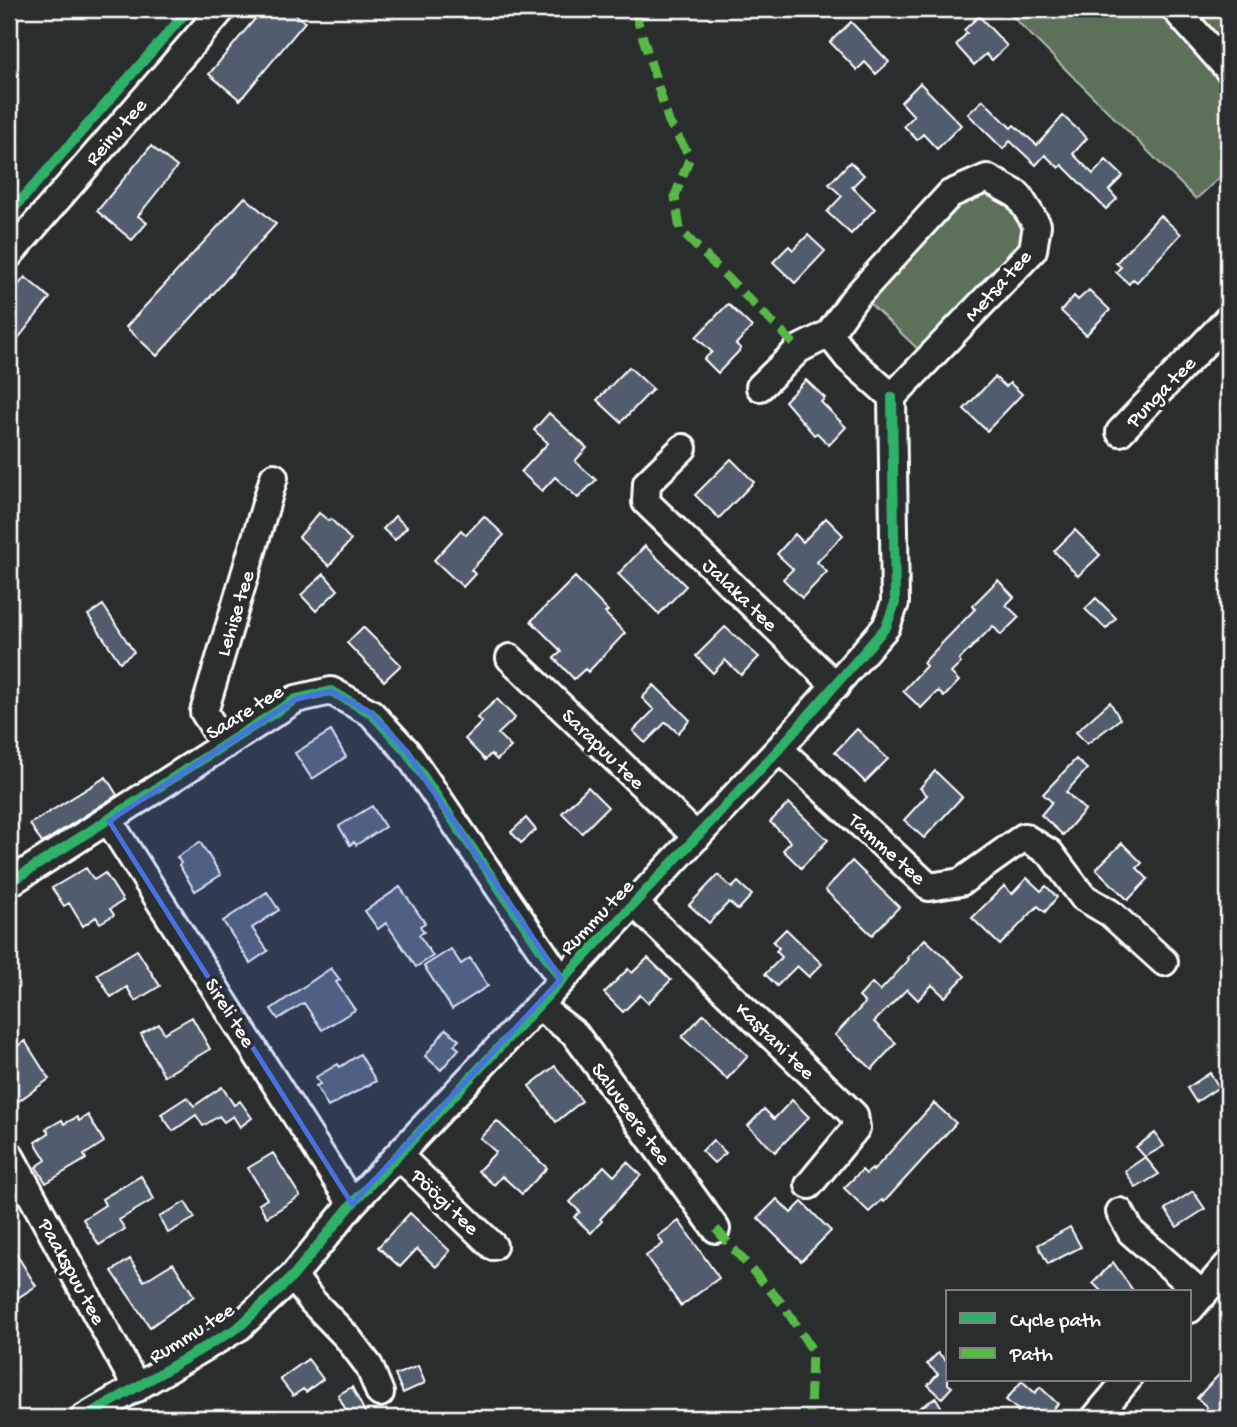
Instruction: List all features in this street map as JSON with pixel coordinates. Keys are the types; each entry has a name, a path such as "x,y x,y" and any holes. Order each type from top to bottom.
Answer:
{"street":[{"name":"Reinu tee","path":"9,255 222,9"},
{"path":"1175,9 1228,69"},
{"name":"Metsa tee","path":"829,334 853,300 950,194 987,178 1018,195 1037,225 1033,250 892,397"},
{"name":"Punga tee","path":"1121,432 1228,319"},
{"path":"760,387 799,349 829,334 848,358 892,397"},
{"name":"Rummu tee","path":"84,1418 239,1327 293,1276 352,1204 779,749 886,627 895,603 892,397"},
{"name":"Jalaka tee","path":"683,448 648,483 646,502 836,686"},
{"name":"Lehise tee","path":"225,745 204,712 274,477"},
{"name":"Sarapuu tee","path":"510,658 697,837"},
{"name":"Saare tee","path":"9,883 296,699 331,691 371,713 406,751 561,979"},
{"name":"Tamme tee","path":"779,749 929,887 961,882 1024,837 1051,853 1083,897 1110,913 1164,962"},
{"name":"Sireli tee","path":"109,821 352,1204"},
{"name":"Kastani tee","path":"635,904 854,1115 856,1128 809,1185"},
{"name":"Saluveere tee","path":"538,1006 575,1034 716,1229"},
{"name":"Paakspuu tee","path":"9,1154 137,1388"},
{"name":"Pöögi tee","path":"398,1155 493,1246"},
{"path":"1120,1212 1131,1232 1185,1290"},
{"path":"1196,1302 1228,1265"},
{"path":"293,1276 369,1366 380,1393"},
{"path":"1095,1418 1125,1382"}],"highlighted area":[{"path":"331,691 371,713 406,751 561,979 352,1204 109,821 296,699"}],"green space":[{"path":"1005,9 1228,9 1228,170 1196,199"},
{"path":"994,195 1018,212 1028,231 1019,249 919,350 867,301 970,196"}],"building":[{"path":"263,9 289,9 305,22 240,100 209,74"},
{"path":"979,16 1007,46 992,60 986,54 974,65 956,45 967,33 964,30"},
{"path":"851,22 889,62 876,74 865,62 857,70 830,42"},
{"path":"920,83 961,125 937,149 923,134 917,140 904,126 914,116 901,102"},
{"path":"983,100 1011,128 1014,125 1037,145 1063,116 1087,138 1073,154 1093,174 1106,160 1123,176 1109,190 1117,199 1106,209 1062,165 1059,168 1045,155 1036,165 1010,141 1003,149 968,114"},
{"path":"151,146 177,167 138,216 147,223 132,240 97,211"},
{"path":"850,162 864,175 852,187 875,209 851,234 827,212 842,196 829,184"},
{"path":"245,197 276,224 157,356 126,327"},
{"path":"1160,215 1181,234 1137,282 1133,279 1129,284 1116,272 1121,267 1116,263"},
{"path":"808,235 825,251 795,283 773,262 789,246 793,250"},
{"path":"25,277 50,298 9,350 9,297"},
{"path":"1089,290 1110,310 1086,335 1061,311 1074,296 1078,300"},
{"path":"728,304 752,327 736,344 741,349 718,373 704,359 712,352 696,337"},
{"path":"629,367 653,389 621,422 597,400"},
{"path":"995,377 1006,387 1010,383 1022,394 987,431 964,409"},
{"path":"806,380 825,398 821,402 846,427 829,445 817,433 814,435 785,401"},
{"path":"549,413 587,448 575,461 596,480 578,498 555,477 542,491 521,472 548,443 534,430"},
{"path":"731,459 754,482 719,518 695,495"},
{"path":"319,513 329,521 331,519 351,540 329,566 299,537"},
{"path":"395,516 407,527 395,540 383,529"},
{"path":"484,516 504,535 471,570 475,574 463,587 434,560 461,530 466,535"},
{"path":"826,518 843,535 817,562 827,572 802,598 783,579 793,569 777,554 795,534 803,542"},
{"path":"1075,530 1100,555 1078,576 1054,551"},
{"path":"645,546 686,586 659,614 618,574"},
{"path":"324,574 338,590 316,611 301,595"},
{"path":"575,577 625,633 588,672 585,669 574,679 554,658 561,652 531,621"},
{"path":"998,580 1014,597 1006,605 1019,617 1001,635 993,626 959,660 961,663 951,673 959,681 944,697 938,691 921,708 903,691 926,666 923,663 975,609 972,606"},
{"path":"1096,598 1116,618 1106,629 1085,609"},
{"path":"103,605 134,652 120,662 88,615"},
{"path":"363,627 401,665 384,681 347,643"},
{"path":"725,627 759,657 741,675 725,660 713,673 696,656"},
{"path":"654,685 690,720 678,733 666,722 645,743 633,731 654,710 642,698"},
{"path":"497,699 515,718 498,734 511,747 497,760 491,754 485,760 465,739 482,722 477,718"},
{"path":"1110,702 1120,719 1087,744 1076,732"},
{"path":"857,729 888,759 865,782 835,752"},
{"path":"331,731 346,757 312,779 295,753"},
{"path":"1076,759 1087,769 1066,792 1085,810 1063,835 1041,815 1052,802 1043,794"},
{"path":"935,771 962,797 924,838 904,820 927,795 920,788"},
{"path":"106,777 117,795 42,843 30,824"},
{"path":"588,787 608,807 582,833 562,813"},
{"path":"789,803 828,840 801,868 783,850 791,842 770,822"},
{"path":"372,806 385,827 356,845 354,842 350,845 339,826"},
{"path":"526,818 536,830 521,843 511,832"},
{"path":"200,842 221,875 195,891 177,857"},
{"path":"1122,843 1142,863 1137,868 1148,879 1128,900 1096,869"},
{"path":"852,861 899,907 872,935 825,890"},
{"path":"86,868 94,880 105,873 123,901 110,909 114,915 100,923 96,917 83,926 69,903 64,906 52,888"},
{"path":"718,875 732,888 738,882 752,895 738,910 729,902 709,923 689,905"},
{"path":"1027,878 1041,891 1046,886 1057,897 1045,912 1038,906 1000,945 972,918 1004,886 1012,894"},
{"path":"400,887 425,923 420,926 424,932 419,935 433,956 416,967 386,923 378,929 365,911"},
{"path":"267,892 279,910 252,928 268,951 250,963 223,921"},
{"path":"786,929 822,964 809,977 797,966 777,986 765,974 782,957 773,942"},
{"path":"925,939 965,976 945,997 932,985 918,1000 907,989 874,1022 896,1043 872,1069 835,1035 865,1003 859,997 872,983 880,991"},
{"path":"451,949 461,964 470,958 488,986 452,1009 424,966"},
{"path":"137,950 160,986 135,1001 127,987 111,997 97,974"},
{"path":"648,958 671,980 648,1003 640,995 623,1012 604,993 628,969 632,973"},
{"path":"331,968 340,980 336,982 355,1010 322,1030 304,1003 278,1019 271,1009"},
{"path":"704,1014 748,1056 727,1079 682,1037"},
{"path":"192,1017 210,1049 164,1076 141,1034 159,1024 164,1033"},
{"path":"446,1029 459,1040 454,1045 459,1049 441,1070 425,1056"},
{"path":"25,1041 49,1079 9,1108 9,1051"},
{"path":"360,1054 376,1081 328,1107 316,1086 320,1084 316,1077 338,1064 340,1067"},
{"path":"555,1066 582,1101 556,1122 529,1086"},
{"path":"1210,1073 1219,1087 1196,1102 1187,1088"},
{"path":"222,1087 234,1105 240,1101 252,1118 240,1127 233,1116 224,1122 219,1116 203,1126 196,1115 173,1131 161,1114 187,1097 194,1106"},
{"path":"792,1100 809,1117 775,1152 748,1126 764,1109 774,1119"},
{"path":"934,1103 956,1123 884,1202 882,1200 869,1212 844,1188 862,1170 866,1174 872,1169 873,1171"},
{"path":"88,1115 104,1142 84,1155 86,1159 46,1183 36,1167 46,1160 35,1142 49,1133 46,1129 62,1120 64,1124 77,1117 79,1121"},
{"path":"497,1121 547,1168 522,1194 502,1176 494,1185 478,1171 496,1152 480,1138"},
{"path":"1155,1133 1164,1146 1145,1157 1136,1147"},
{"path":"713,1140 726,1153 714,1163 702,1151"},
{"path":"273,1153 300,1196 267,1217 259,1204 267,1199 248,1168"},
{"path":"1145,1157 1159,1174 1136,1188 1125,1171"},
{"path":"627,1162 641,1175 600,1219 602,1221 591,1233 574,1217 580,1212 570,1202 604,1166 614,1176"},
{"path":"141,1176 154,1199 119,1220 125,1229 99,1245 83,1219 105,1205 102,1199"},
{"path":"1193,1191 1205,1209 1177,1227 1165,1209"},
{"path":"777,1199 791,1213 802,1202 831,1231 801,1261 758,1218"},
{"path":"185,1202 195,1218 168,1233 159,1217"},
{"path":"410,1213 450,1251 436,1267 417,1249 400,1267 378,1247"},
{"path":"679,1221 719,1278 681,1306 646,1256 663,1244 658,1236"},
{"path":"1070,1227 1081,1247 1048,1264 1038,1245"},
{"path":"9,1242 36,1286 16,1299 9,1287"},
{"path":"130,1259 144,1281 173,1263 194,1296 150,1327 112,1271"},
{"path":"1113,1262 1133,1290 1100,1290 1093,1283"},
{"path":"938,1353 946,1360 946,1382 952,1387 942,1398 928,1385 938,1374 927,1364"},
{"path":"308,1359 323,1379 306,1392 303,1389 293,1396 280,1379"},
{"path":"1228,1365 1228,1410 1221,1418 1197,1418 1207,1407 1197,1398"},
{"path":"418,1366 425,1383 403,1393 395,1375"},
{"path":"1021,1382 1035,1393 1040,1387 1058,1404 1053,1409 1063,1418 1013,1418 1019,1411 1006,1400"},
{"path":"352,1387 366,1414 358,1418 350,1418 338,1395"},
{"path":"936,1398 948,1418 903,1418"}],"marked path":[{"path":"634,9 669,122 690,157 675,196 680,230 799,349"},
{"path":"716,1229 784,1306 812,1350 812,1418"}],"cycle path":[{"path":"9,214 189,9"},
{"path":"84,1418 239,1327 293,1276 352,1204 779,749 886,627 895,603 892,397"},
{"path":"9,883 296,699 331,691 371,713 406,751 561,979"}]}
